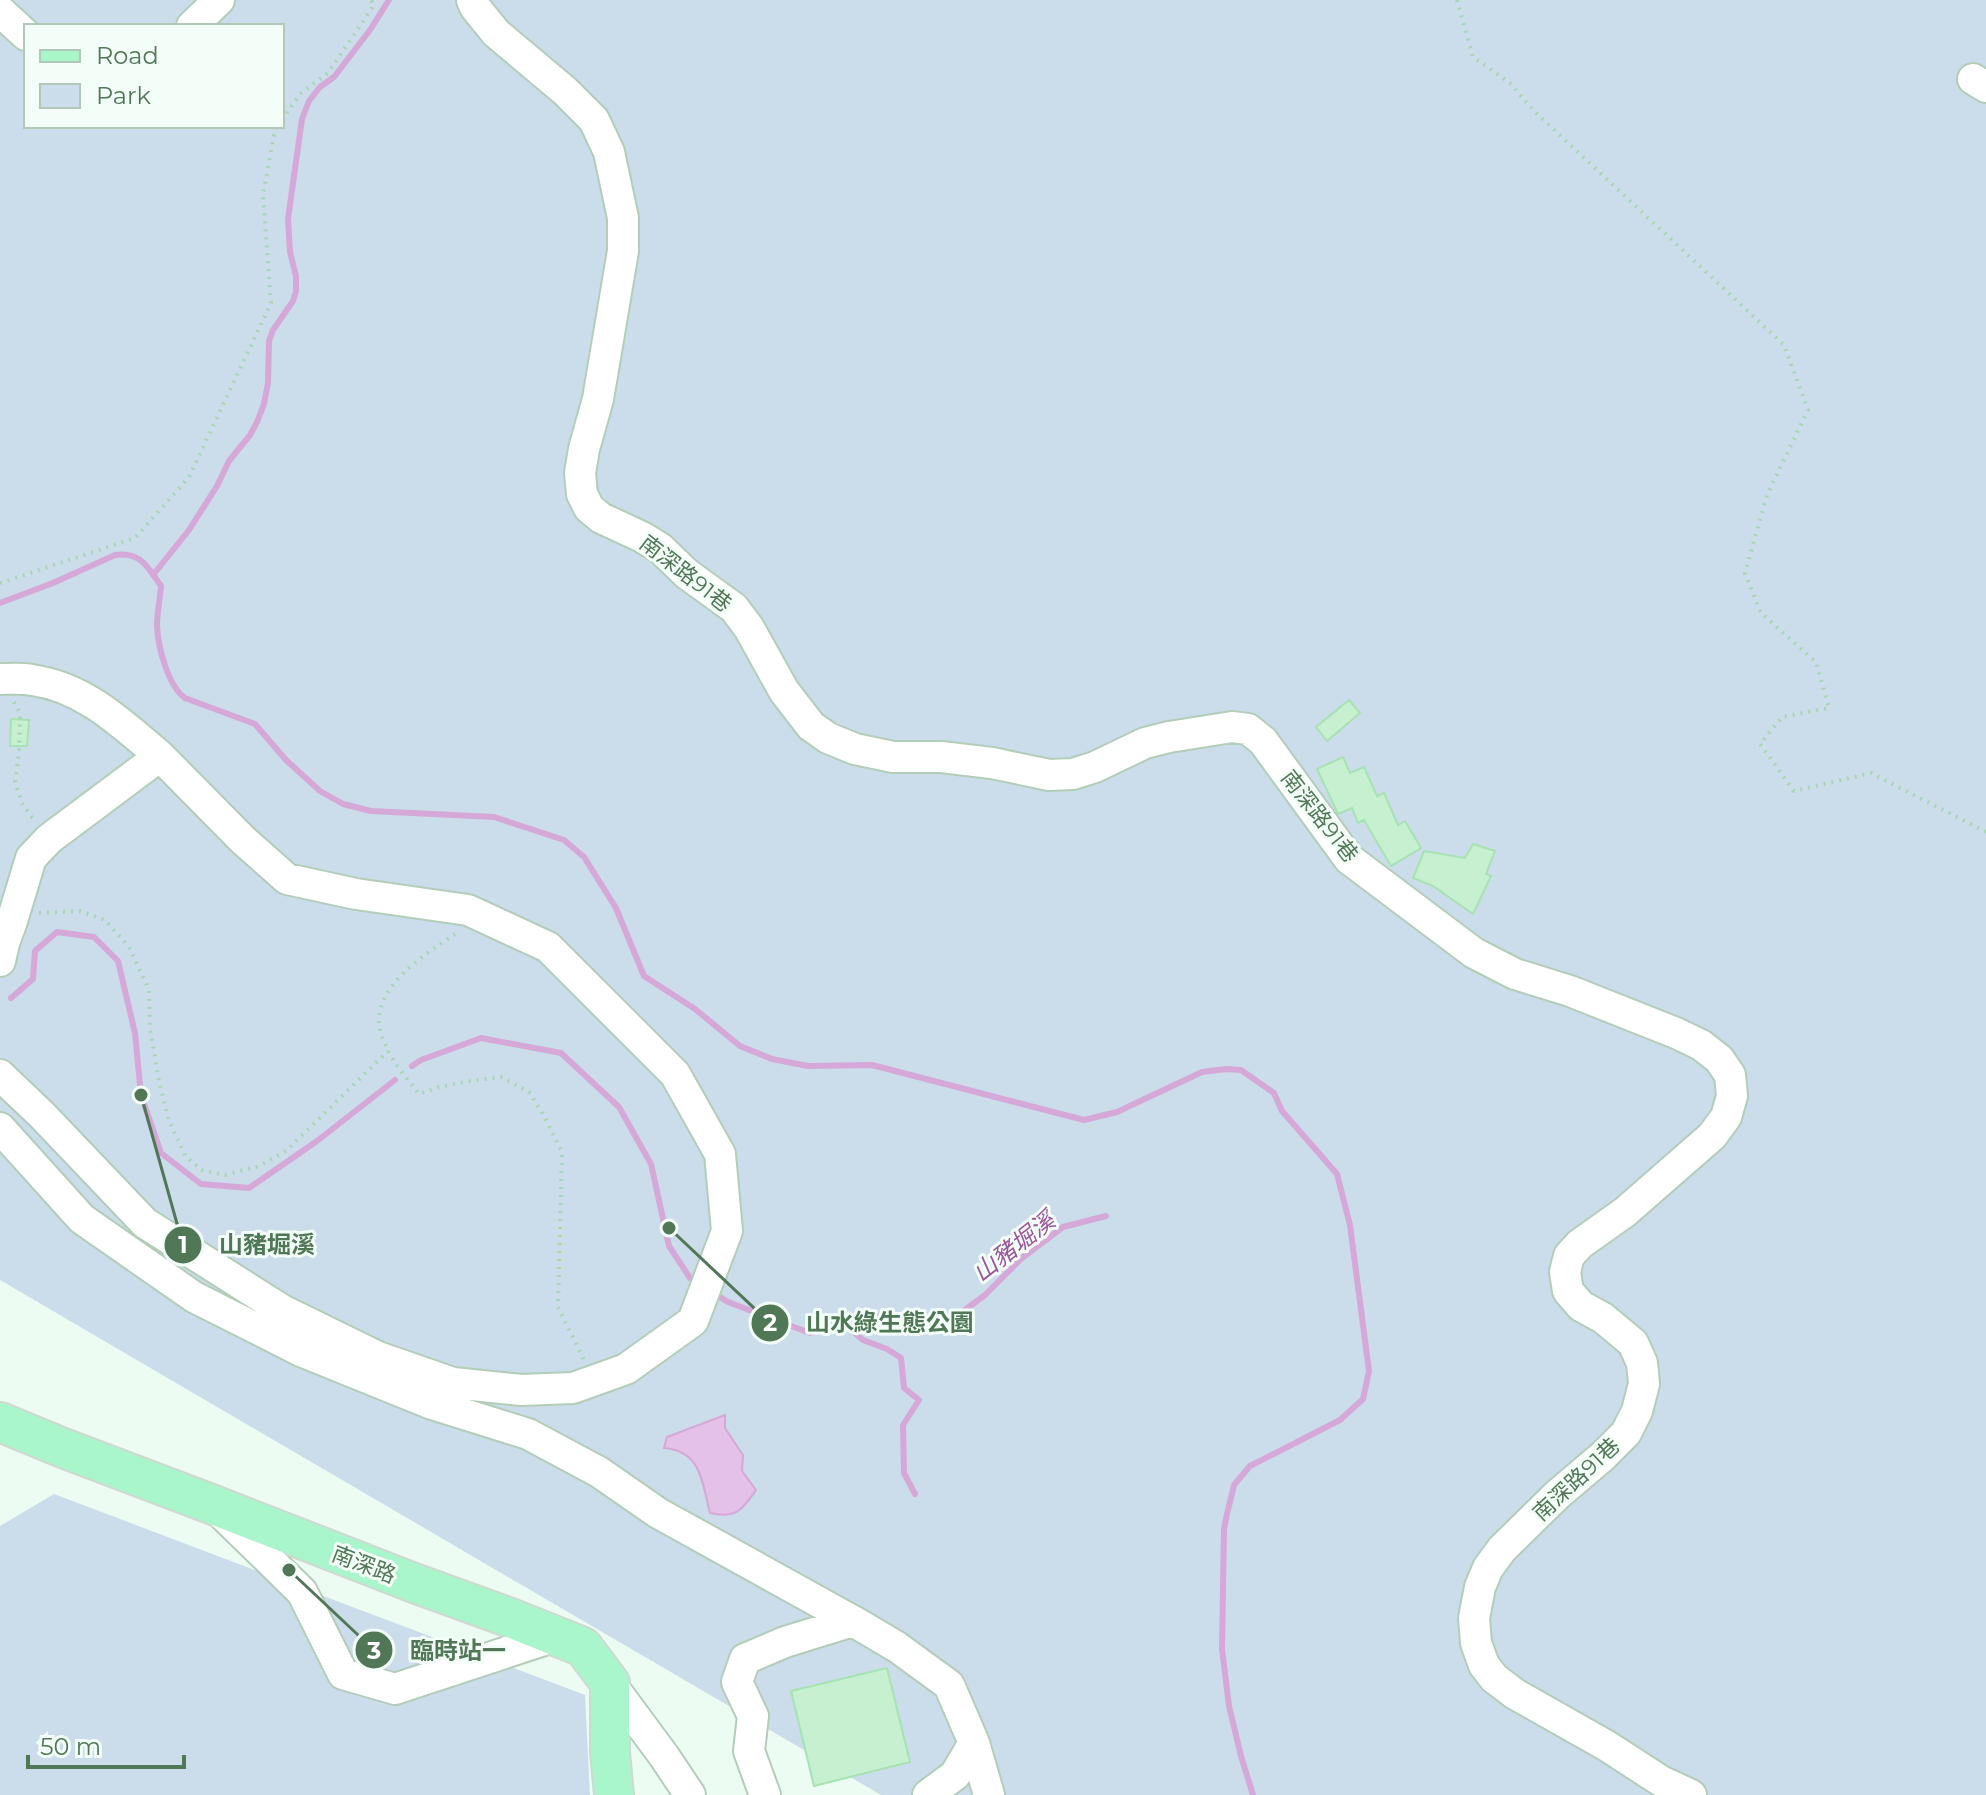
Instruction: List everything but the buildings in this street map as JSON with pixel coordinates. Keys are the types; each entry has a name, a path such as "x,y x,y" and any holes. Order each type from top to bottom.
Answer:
{"main road":[{"name":"南深路","path":"0,1422 583,1647 610,1683"},
{"path":"610,1683 610,1752 614,1795"}],"street":[{"path":"194,24 219,0"},
{"name":"南深路91巷","path":"472,0 496,33 565,91 594,120 609,152 623,218 623,251 598,399 584,449 580,473 582,494 589,508 601,518 660,548 687,574 734,608 749,628 784,691 811,726 828,738 855,749 893,757 941,757 992,763 1049,775 1073,774 1145,743 1169,737 1232,727 1248,729 1263,741 1349,859 1474,953 1515,974 1570,991 1676,1033 1701,1045 1719,1059 1730,1075 1732,1096 1726,1117 1712,1136 1569,1256 1565,1272 1568,1291 1581,1306 1603,1318 1633,1343 1642,1363 1644,1384 1637,1411 1626,1433 1502,1549 1488,1568 1480,1587 1474,1618 1476,1643 1484,1665 1494,1678 1515,1694 1607,1746 1661,1781 1691,1795"},
{"path":"0,11 24,33"},
{"path":"0,1075 145,1223 282,1310 378,1357 453,1383 521,1390 573,1388 626,1369 693,1321 727,1231 720,1154 675,1074 548,947 468,910 356,894 287,879 243,840 160,756 109,713 84,696 58,686 31,679 3,679"},
{"path":"0,961 31,858 49,839 160,756"},
{"path":"0,1128 82,1219 194,1297 301,1351 432,1404 528,1434 599,1472 658,1513 897,1647 949,1685 974,1743 989,1795"},
{"path":"211,1504 302,1592 343,1674 395,1689 556,1636"},
{"path":"765,1795 749,1751 753,1716 737,1682 745,1659 785,1642 853,1621"},
{"path":"610,1683 690,1795"},
{"path":"928,1795 955,1775 974,1743"}],"path":[{"path":"284,117 300,94 328,73 374,5 371,0"},
{"path":"1457,0 1473,57 1510,83 1534,111 1784,345 1808,410 1767,495 1745,573 1761,613 1816,662 1829,708 1782,717 1760,744 1794,791 1871,773 1986,832"},
{"path":"0,583 135,538 189,477 271,303 263,195 276,128"},
{"path":"3,679 20,713 15,782 22,803 49,839"},
{"path":"12,921 43,911 80,911 105,920 129,947 149,990 150,1029 169,1121 186,1157 202,1170 225,1175 259,1166 286,1151 388,1051"},
{"path":"482,916 415,962 397,980 383,1001 379,1025 388,1051 419,1094 501,1077 529,1092 544,1116 562,1152 558,1307 593,1381"}],"green space":[{"path":"0,0 1986,0 1986,1795 881,1795 0,1280"},
{"path":"54,1494 585,1695 590,1795 0,1795 0,1526"}],"shaded area":[{"path":"725,1415 725,1428 743,1455 742,1471 756,1490 742,1508 726,1515 710,1513 702,1480 693,1462 677,1450 664,1448 667,1437"}],"waterway":[{"path":"153,575 189,530 229,461 257,422 268,383 269,341 296,291 288,219 302,119 309,101 320,87 334,77 389,0"},
{"path":"0,603 115,555 138,558 161,586 157,621 159,644 169,675 185,698 255,724 286,760 320,791 343,804 371,811 494,817 564,840 584,857 616,908 644,976 695,1009 740,1046 772,1059 808,1066 872,1065 1084,1120 1117,1112 1202,1072 1241,1070 1274,1093 1282,1111 1337,1174 1350,1225 1369,1371 1363,1399 1340,1420 1250,1466 1234,1485 1224,1529 1222,1649 1229,1706 1253,1795"},
{"name":"山豬堀溪","path":"11,998 33,979 35,951 57,932 94,937 118,961 135,1033 141,1095 161,1153 201,1184 249,1188 317,1141 395,1080"},
{"name":"山豬堀溪","path":"412,1066 481,1038 561,1053 619,1107 651,1164 669,1246 690,1278"},
{"name":"山豬堀溪","path":"720,1297 810,1333 841,1321 878,1316 950,1321 1063,1227 1106,1216"},
{"path":"841,1321 863,1340 901,1358 904,1388 919,1400 903,1425 904,1473 915,1494"}],"place":[{"name":"山豬堀溪","path":"141,1095"},
{"name":"山水綠生態公園","path":"669,1228"},
{"name":"臨時站一","path":"289,1570"}]}
